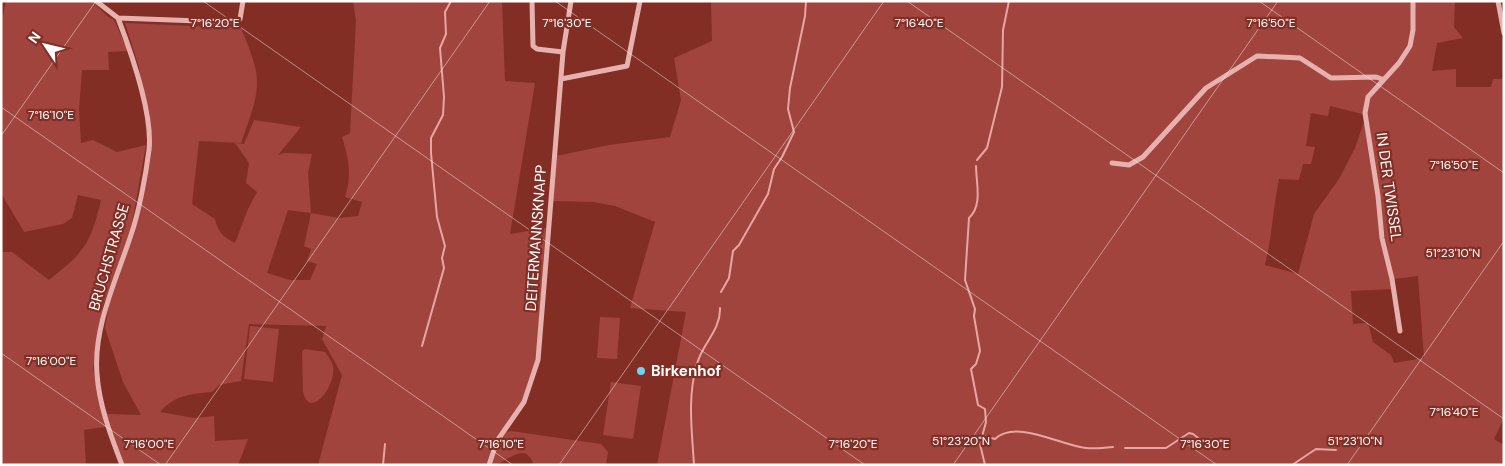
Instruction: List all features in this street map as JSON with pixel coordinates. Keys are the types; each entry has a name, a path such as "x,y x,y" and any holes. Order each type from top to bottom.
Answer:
{"street":[{"path":"96,1 118,18 234,22 242,16 243,1"},
{"path":"532,1 533,46 537,49 563,52"},
{"name":"DEITERMANNSKNAPP","path":"489,465 497,441 527,395 538,360 563,52 572,1"},
{"path":"561,79 627,66 640,1"},
{"name":"IN DER TWISSEL","path":"1400,331 1392,279 1382,238 1380,210 1365,113 1368,97 1382,79 1399,63 1410,46 1413,30 1413,1"},
{"path":"1498,1 1504,33"},
{"name":"BRUCHSTRASSE","path":"118,18 136,66 149,140 132,234 108,297 98,349 98,384 108,429 122,465"},
{"path":"1112,163 1129,164 1143,157 1206,88 1257,56 1300,58 1331,78 1376,77 1382,79"}],"shaded area":[{"path":"6,1 92,1 107,16 114,20 128,51 108,52 109,70 82,70 79,109 81,143 93,140 117,152 146,145 129,240 103,305 93,369 105,427 84,430 86,465 1,465 1,252 12,252 49,280 70,262 84,246 94,227 101,200 78,195 72,218 63,224 24,232 1,193 1,14 3,16"},
{"path":"353,1 502,1 505,81 535,83 510,234 546,228 536,360 522,401 494,442 487,465 318,465 342,375 322,339 326,326 249,324 241,381 219,385 212,392 183,396 171,402 160,412 194,418 214,416 215,441 248,439 238,465 124,465 107,414 141,415 123,382 105,328 110,300 134,234 151,149 139,67 125,23 214,27 240,26 256,72 257,84 253,109 241,143 199,141 192,204 215,219 222,234 235,243 248,209 257,192 246,183 249,163 235,143 244,144 254,120 301,127 278,155 284,153 312,154 308,173 311,213 339,218 358,216 362,202 345,197 349,167 342,137 350,133 356,21","holes":["288,210 311,213 304,246 311,249 307,261 317,264 310,280 290,280 267,273"]},
{"path":"711,1 1455,1 1454,27 1463,38 1437,43 1432,71 1456,69 1456,87 1491,87 1493,79 1504,79 1504,418 1494,439 1504,445 1504,465 657,465 686,312 630,308 655,222 615,206 593,202 553,201 556,156 609,145 670,137 681,100 674,58 712,41","holes":["1366,104 1381,214 1394,279 1418,276 1424,358 1394,363 1391,355 1373,342 1368,323 1353,324 1351,291 1392,289 1365,119 1355,148 1339,179 1314,214 1298,274 1265,265 1279,179 1299,180 1303,164 1311,164 1315,147 1306,146 1311,113 1328,116 1330,106 1362,114"]},
{"path":"600,317 620,318 617,359 597,358"},
{"path":"250,326 279,329 273,382 244,379"},
{"path":"305,349 325,352 333,366 331,382 317,402 311,403 306,400 303,392 302,351"},
{"path":"611,382 641,386 633,439 603,435"},
{"path":"511,431 601,444 608,452 606,465 534,465 530,457 520,453 491,465 500,442 506,432"}],"waterway":[{"path":"422,346 444,268 442,258 445,246 437,217 431,138 443,115 444,97 440,48 446,34 445,12 451,1"},
{"path":"721,292 729,278 733,251 739,245 768,194 774,169 794,132 788,109 806,1"},
{"path":"977,160 987,148 1002,87 1003,30 1009,1"},
{"path":"976,166 977,200 976,207 969,218 965,280 975,309 974,316 980,351 976,364 971,369 978,405 985,409 986,422 980,444 985,465"},
{"path":"694,465 691,414 694,376 699,357 718,323 720,308"},
{"path":"984,436 995,439 1004,434 1026,432 1086,448 1113,447"},
{"path":"1125,448 1166,448 1189,433 1202,441"},
{"path":"383,465 385,444"},
{"path":"1292,465 1316,449 1336,450"}],"place":[{"name":"Birkenhof","path":"641,371"}]}
